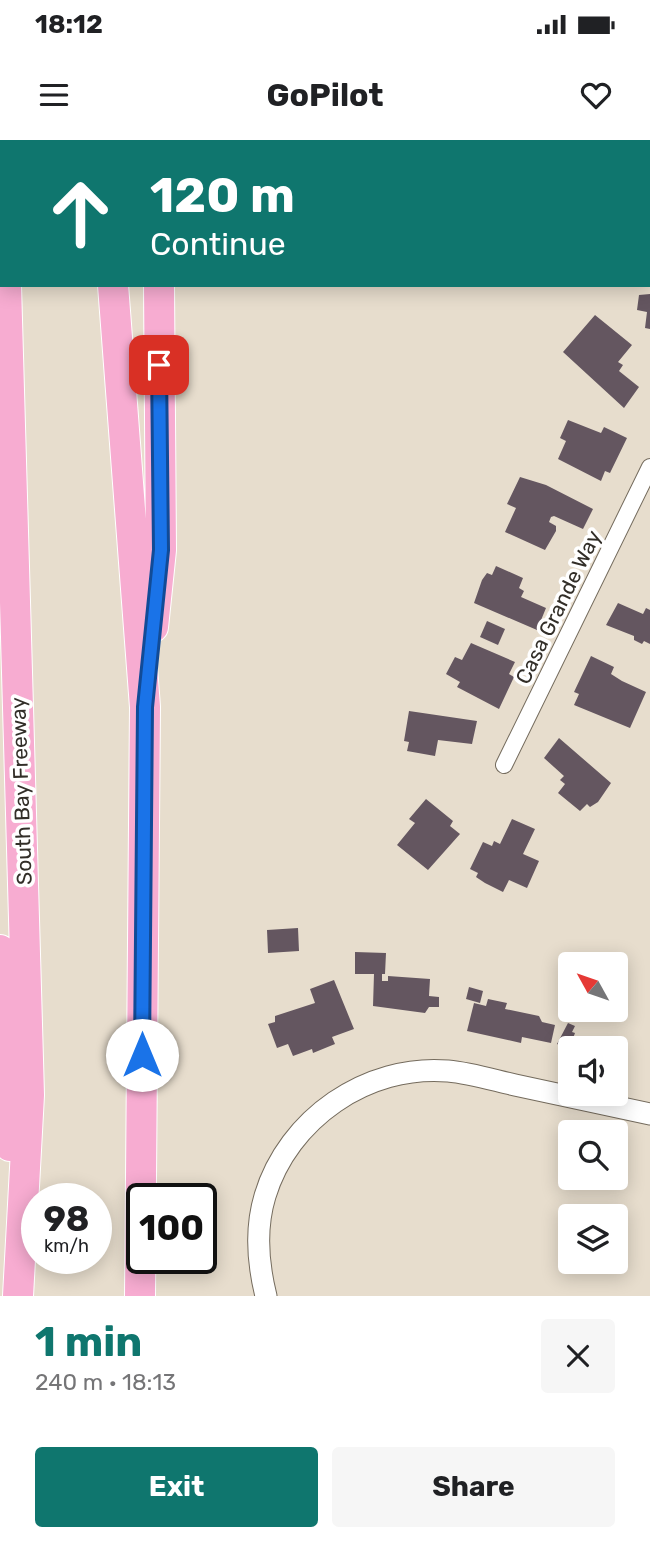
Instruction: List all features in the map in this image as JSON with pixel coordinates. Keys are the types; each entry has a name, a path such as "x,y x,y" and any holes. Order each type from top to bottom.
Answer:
{"highway":[{"name":"South Bay Freeway","path":"6,287 29,1095 18,1296"},
{"path":"113,287 145,707 140,1296"},
{"path":"145,707 161,550 159,287"},
{"path":"0,950 18,1296"}],"street":[{"name":"Casa Grande Way","path":"504,765 650,467"},
{"path":"266,1296 259,1259 264,1198 282,1158 308,1124 342,1097 362,1086 405,1073 449,1071 650,1114"}],"building":[{"path":"650,294 650,329 645,328 647,312 637,310 639,295"},
{"path":"595,315 632,345 618,362 623,365 619,371 639,387 624,408 563,352"},
{"path":"568,420 601,433 604,427 627,438 610,473 605,471 601,481 558,459 566,441 560,438"},
{"path":"520,477 546,485 593,509 583,529 551,517 549,522 556,526 556,531 545,550 505,532 516,508 507,504"},
{"path":"496,566 523,578 519,588 524,591 521,597 546,608 537,630 474,603 482,580 487,573 492,575"},
{"path":"618,603 643,614 646,608 650,610 650,644 644,641 642,644 634,640 634,636 606,625"},
{"path":"487,621 505,629 498,645 480,637"},
{"path":"471,643 515,662 509,674 514,677 499,709 457,687 460,682 446,674 455,657 462,660"},
{"path":"591,656 614,667 611,674 646,692 630,728 574,705 579,694 574,692"},
{"path":"409,711 477,721 472,744 438,740 435,756 407,751 409,742 404,741"},
{"path":"559,738 611,783 598,802 590,807 587,804 580,811 558,793 565,784 560,780 564,776 544,758"},
{"path":"426,799 453,821 450,826 460,834 428,870 397,845 415,823 409,819"},
{"path":"512,819 535,829 523,854 539,861 527,888 509,880 503,892 476,877 478,873 470,869 483,842 492,846 494,841 500,844"},
{"path":"298,928 299,951 268,953 267,930"},
{"path":"355,952 386,953 382,981 388,981 388,976 430,979 429,996 439,997 439,1007 429,1007 425,1013 373,1006 374,974 355,974"},
{"path":"334,980 354,1029 332,1037 335,1044 313,1053 312,1049 293,1056 288,1044 277,1048 268,1024 275,1022 275,1016 315,1003 310,989"},
{"path":"469,987 483,991 480,1003 466,999"},
{"path":"488,999 507,1003 505,1009 539,1016 542,1022 555,1025 551,1043 522,1037 521,1043 467,1031 474,1003 486,1006"},
{"path":"568,1023 575,1026 572,1032 575,1033 574,1036 561,1036"}],"route":[{"path":"142,1055 145,707 161,550 159,365"}]}
